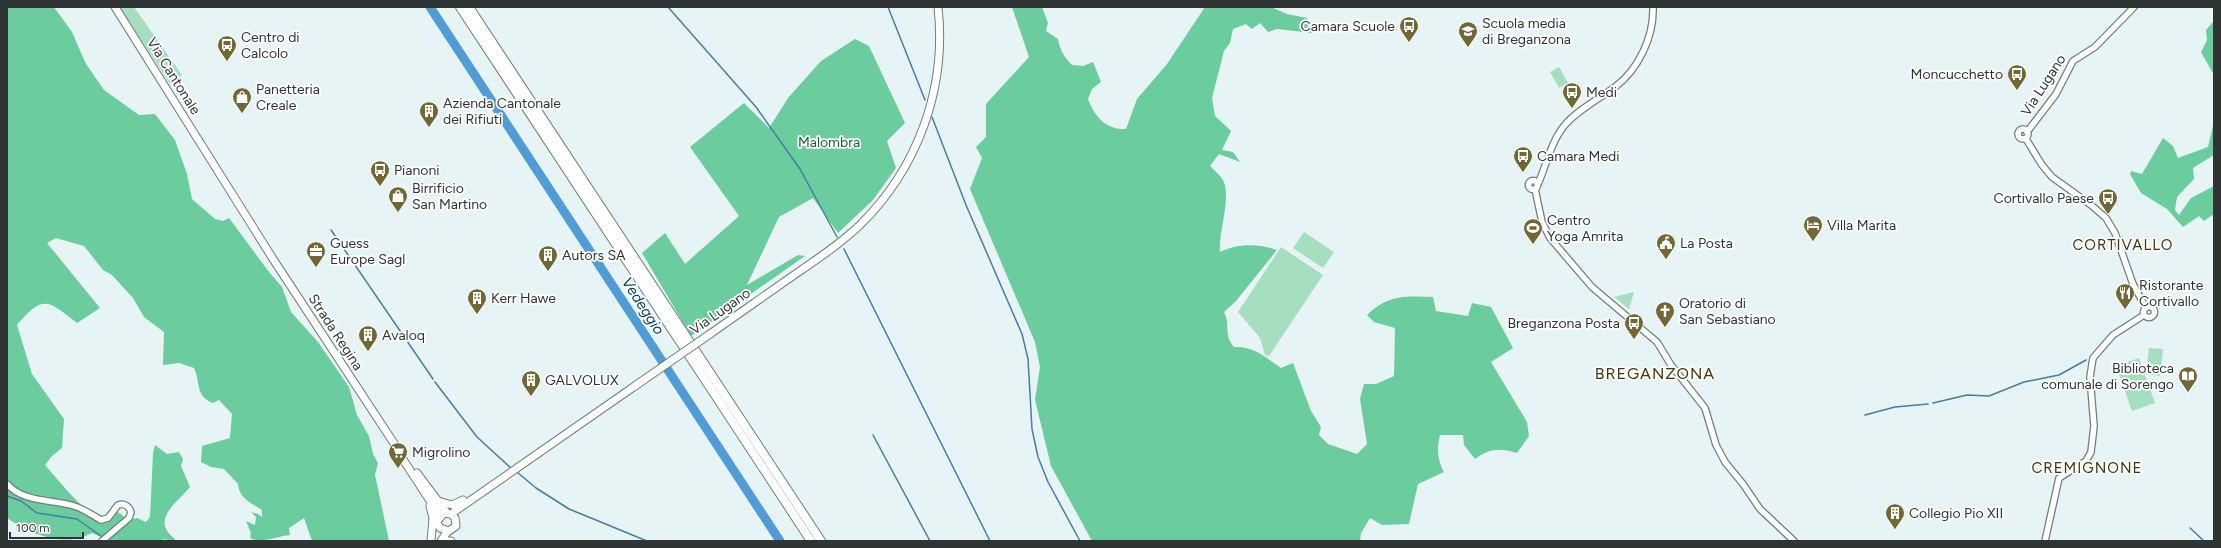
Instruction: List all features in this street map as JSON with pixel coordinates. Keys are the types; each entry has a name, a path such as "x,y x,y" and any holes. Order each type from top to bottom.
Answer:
{"highway":[{"path":"460,7 811,541"},
{"path":"469,7 821,541"}],"main road":[{"name":"Via Cantonale","path":"115,7 210,159"},
{"name":"Via Lugano","path":"451,515 498,480 515,471 832,248 859,226 894,185 911,158 926,121 935,90 939,59 938,7"},
{"name":"Strada Regina","path":"210,159 398,448 415,478 438,513 438,521"},
{"path":"398,448 434,496 451,515 454,528 447,532 441,541"},
{"path":"434,541 438,521 441,515 451,515 464,509 515,471"},
{"path":"415,478 433,514 431,541"},
{"path":"434,496 444,504 454,504 498,480"},
{"path":"438,521 440,528 447,532"},
{"path":"445,541 451,541"}],"street":[{"path":"1653,7 1651,30 1646,46 1636,64 1617,86 1580,112 1564,126 1536,187 1542,222 1555,244 1592,287 1658,342 1671,365 1706,408 1719,451 1728,468 1744,484 1760,509 1794,541"},
{"name":"Via Lugano","path":"2027,132 2056,94 2073,61 2095,47 2134,7"},
{"path":"2026,138 2020,138 2018,134 2022,130 2027,132 2026,138 2042,165 2052,176 2106,218 2115,233 2133,284 2146,308 2144,315 2118,331 2094,355 2090,372 2094,426 2091,452 2086,461 2062,475 2058,481 2045,541"},
{"path":"2144,315 2150,318 2155,314 2153,308 2146,308"},
{"path":"7,484 25,495 47,502 73,506 101,520 108,518 118,505 127,506 131,512 129,518 102,541"}],"green space":[{"path":"7,7 54,7 72,32 86,64 104,90 139,115 155,114 175,140 187,174 192,199 215,219 223,221 229,218 282,287 291,312 318,342 349,387 357,415 369,436 373,454 378,463 375,475 389,541 312,541 304,518 289,528 290,535 264,540 254,540 250,538 251,533 246,521 255,525 256,517 251,512 262,517 262,510 243,497 238,484 224,469 211,467 201,462 202,446 230,438 232,414 219,400 213,403 203,397 199,389 194,368 179,363 163,365 164,332 144,317 133,298 112,275 103,270 84,246 56,238 47,243 100,308 77,323 52,305 40,305 33,308 17,325 32,374 64,419 62,448 52,456 45,465 85,509 101,520 113,510 121,514 127,520 137,518 146,522 150,517 153,453 155,445 167,454 179,452 183,459 181,466 190,487 168,512 165,519 165,525 168,532 175,539 174,541 163,539 163,541 102,541 103,538 92,533 71,539 48,538 27,530 7,518"},
{"path":"120,7 134,7 182,75 170,84"},
{"path":"1012,7 1042,7 1048,23 1046,31 1058,39 1061,50 1069,62 1072,65 1083,66 1093,62 1101,82 1092,89 1088,99 1094,111 1102,121 1107,125 1119,129 1126,129 1137,99 1167,64 1205,7 1271,7 1287,14 1307,18 1312,33 1277,29 1268,32 1260,23 1252,29 1246,24 1233,29 1230,43 1224,51 1212,98 1215,116 1231,131 1222,150 1233,152 1240,162 1219,154 1210,166 1222,178 1226,195 1220,252 1235,247 1248,245 1277,250 1236,301 1224,312 1229,338 1234,347 1253,350 1281,368 1293,363 1311,411 1321,427 1319,435 1328,444 1357,454 1367,444 1360,399 1364,384 1376,384 1394,376 1395,328 1374,322 1367,315 1375,308 1390,300 1414,296 1433,297 1436,311 1468,316 1472,303 1491,307 1513,348 1491,362 1527,422 1529,436 1517,453 1505,450 1495,450 1480,455 1475,459 1464,445 1463,435 1440,435 1438,454 1444,472 1418,484 1409,524 1382,525 1370,518 1361,533 1360,541 1092,541 1051,466 1035,400 1040,367 1035,342 970,189 982,158 976,147 986,137 986,104 1029,57"},
{"path":"2214,21 2214,75 2201,52 2207,40 2206,30"},
{"name":"Malombra","path":"855,39 869,46 905,123 887,141 896,168 873,200 838,233 813,198 779,217 747,285 798,255 805,256 691,336 642,253 665,233 685,264 739,216 690,147 744,103 769,128 788,98 821,61"},
{"path":"1559,67 1568,83 1559,88 1550,72"},
{"path":"2214,121 2214,155 2193,168 2194,179 2177,197 2175,210 2179,215 2191,198 2214,186 2214,214 2204,221 2199,216 2183,227 2167,209 2141,193 2130,174 2131,171 2142,174 2163,138 2173,146 2178,158 2208,147"},
{"path":"1304,232 1334,252 1323,268 1293,248"},
{"path":"1281,247 1323,275 1269,356 1265,355 1260,338 1238,312"},
{"path":"1634,292 1629,309 1614,297"},
{"path":"2149,348 2163,349 2160,376 2146,374"},
{"path":"2139,358 2155,403 2132,411 2116,366"}],"waterway":[{"name":"Vedeggio","path":"430,7 780,541"},
{"path":"668,7 756,107 800,169 837,237"},
{"path":"888,7 925,100"},
{"path":"932,117 966,205 1022,334 1028,359 1032,429 1038,457 1048,482 1080,541"},
{"path":"331,230 433,379"},
{"path":"844,249 990,541"},
{"path":"1933,403 1967,395 1989,396 2024,382 2059,375 2086,360"},
{"path":"435,382 477,437 512,469"},
{"path":"1865,415 1895,407 1928,404"},
{"path":"873,435 930,541"},
{"path":"517,472 536,488 569,509 647,541"},
{"path":"7,496 21,501 37,513 77,519 101,536"},
{"path":"2190,528 2204,541"}],"place":[{"name":"Camara Scuole","path":"1409,43"},
{"name":"Scuola media di Breganzona","path":"1468,48"},
{"name":"Centro di Calcolo","path":"227,62"},
{"name":"Moncucchetto","path":"2017,91"},
{"name":"Medi","path":"1572,109"},
{"name":"Panetteria Creale","path":"242,114"},
{"name":"Azienda Cantonale dei Rifiuti","path":"429,128"},
{"name":"Camara Medi","path":"1523,173"},
{"name":"Pianoni","path":"380,187"},
{"name":"Birrificio San Martino","path":"398,213"},
{"name":"Cortivallo Paese","path":"2108,215"},
{"name":"Villa Marita","path":"1813,242"},
{"name":"Centro Yoga Amrita","path":"1533,245"},
{"name":"La Posta","path":"1666,260"},
{"name":"Guess Europe Sagl","path":"316,268"},
{"name":"Autors SA","path":"548,272"},
{"name":"Ristorante Cortivallo","path":"2125,310"},
{"name":"Kerr Hawe","path":"477,315"},
{"name":"Oratorio di San Sebastiano","path":"1665,328"},
{"name":"Breganzona Posta","path":"1634,340"},
{"name":"Avaloq","path":"368,352"},
{"name":"Biblioteca comunale di Sorengo","path":"2188,393"},
{"name":"GALVOLUX","path":"531,397"},
{"name":"Migrolino","path":"398,469"},
{"name":"Collegio Pio XII","path":"1895,530"}],"district":[{"name":"CORTIVALLO","path":"2123,245"},
{"name":"BREGANZONA","path":"1655,373"},
{"name":"CREMIGNONE","path":"2087,468"}]}
